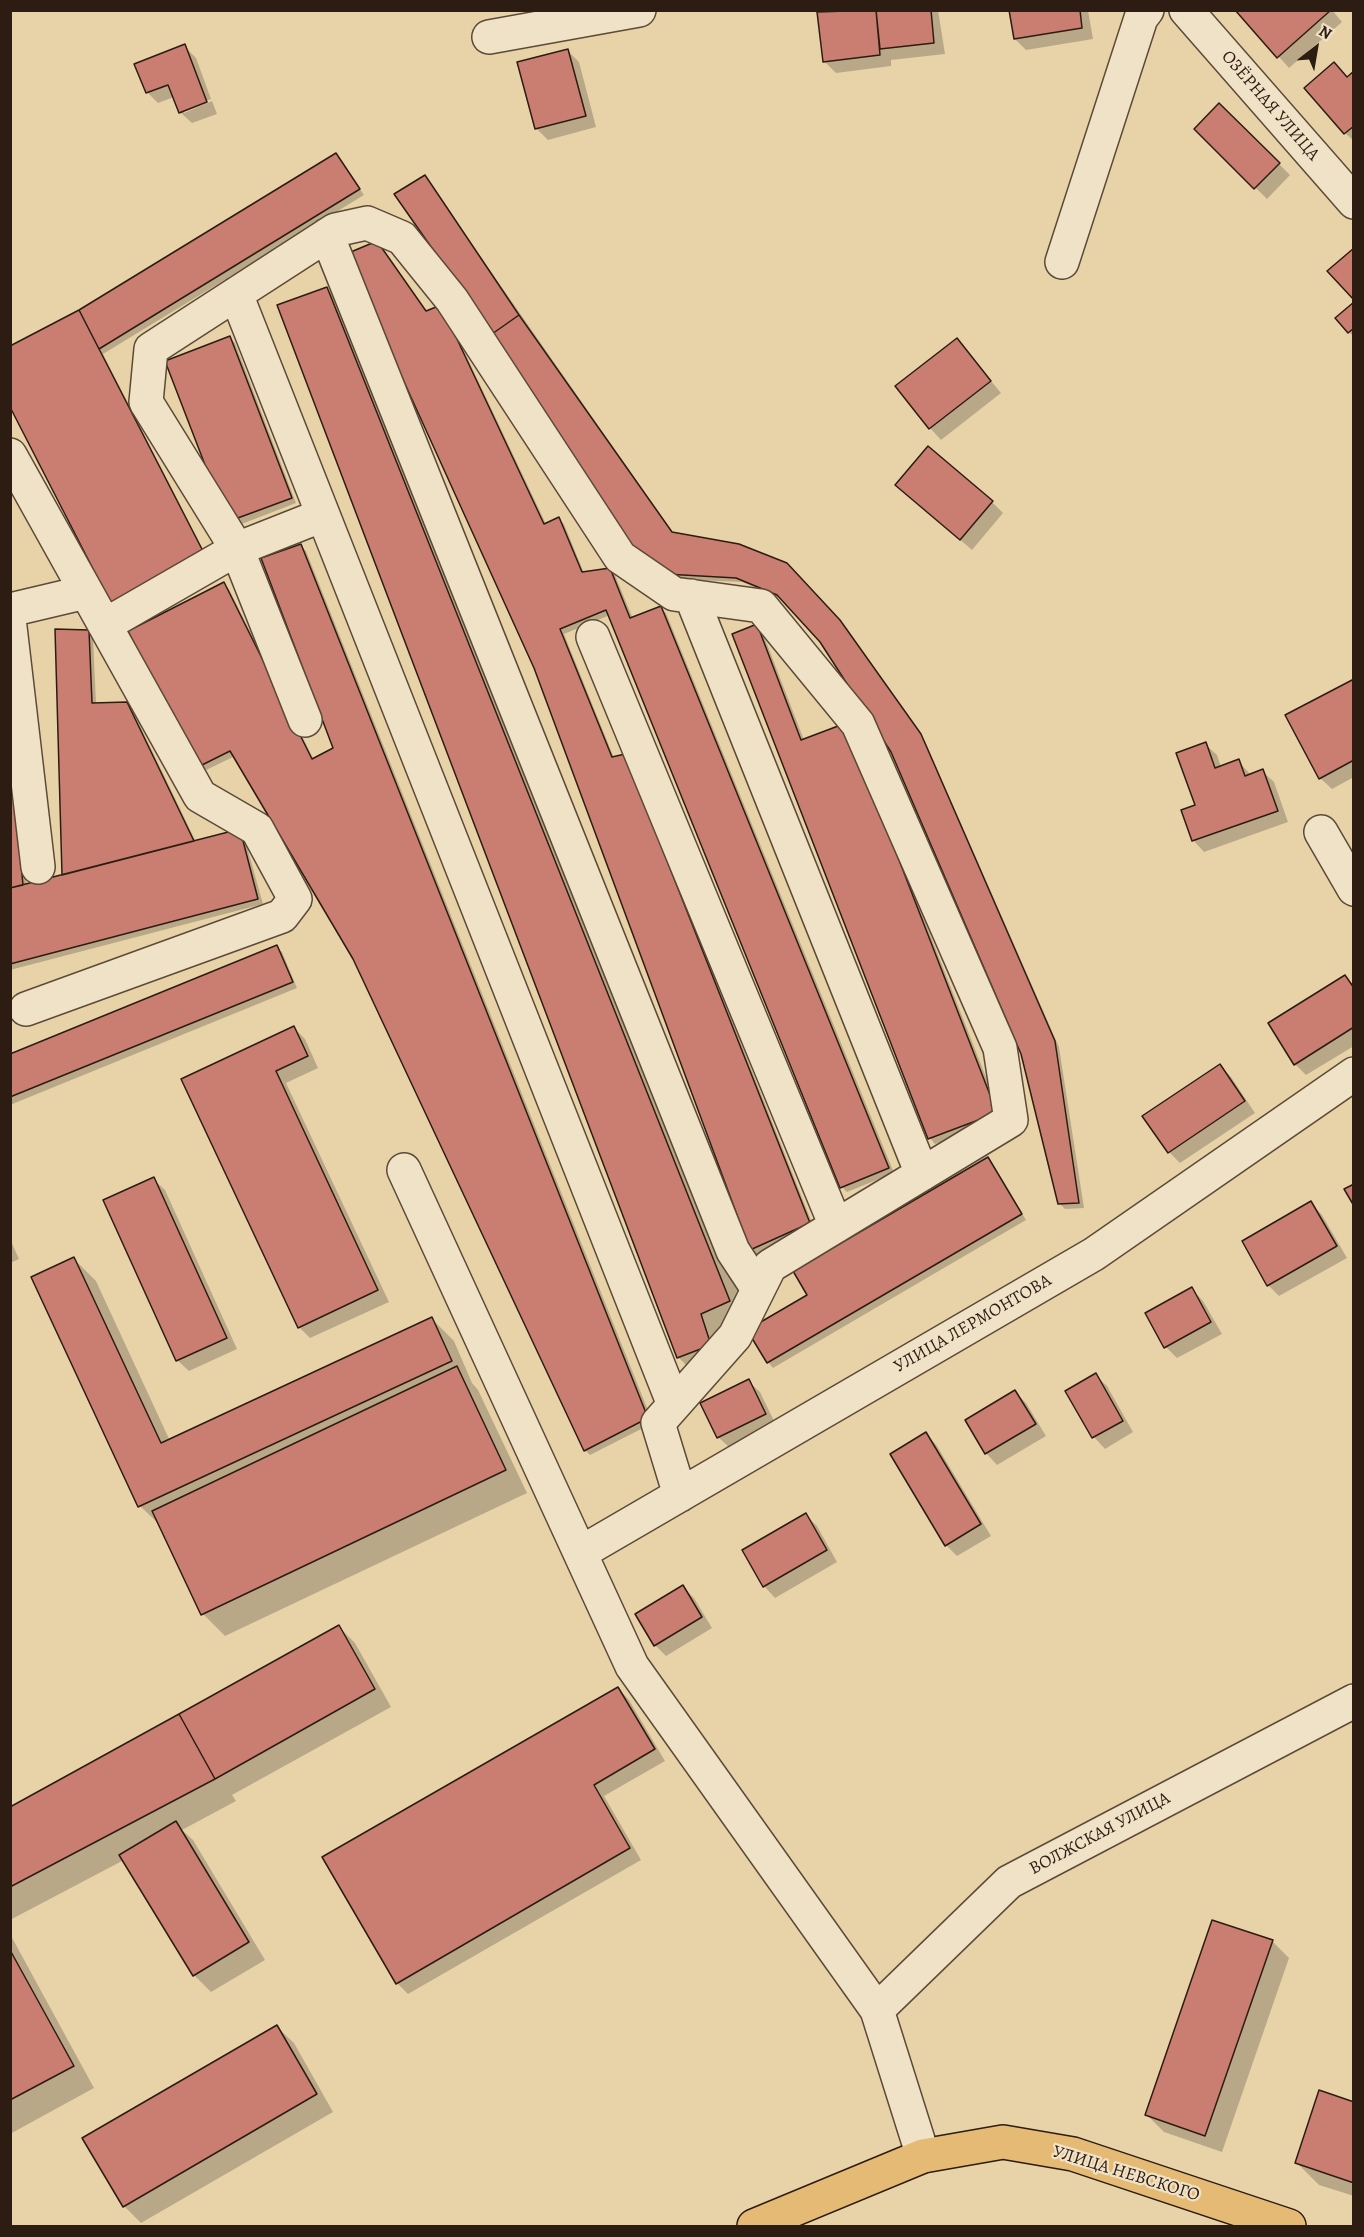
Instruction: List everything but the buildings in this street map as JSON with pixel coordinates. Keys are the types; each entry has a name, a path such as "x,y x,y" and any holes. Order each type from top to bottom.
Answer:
{"main road":[{"name":"УЛИЦА НЕВСКОГО","path":"754,2226 923,2156 1003,2142 1073,2154 1289,2226"}],"street":[{"path":"489,37 639,10"},
{"path":"1062,261 1141,18 1147,10"},
{"name":"ОЗЁРНАЯ УЛИЦА","path":"1186,10 1353,202"},
{"path":"305,720 237,549 146,402 151,349 335,230 367,224 402,238 452,300 620,557 674,594 761,606 858,724 1000,1048 1011,1120 770,1266 735,1336 658,1423 680,1495"},
{"path":"327,235 733,1251 758,1289"},
{"path":"236,294 674,1405"},
{"path":"10,454 200,796 257,829 295,899 282,916 26,1009"},
{"path":"105,625 237,549 323,515"},
{"path":"10,610 86,592"},
{"path":"691,596 922,1174"},
{"path":"10,627 38,867"},
{"path":"593,638 836,1226"},
{"path":"1321,832 1353,889"},
{"name":"УЛИЦА ЛЕРМОНТОВА","path":"580,1553 1094,1254 1353,1074"},
{"path":"404,1170 632,1666 878,2010 923,2156"},
{"name":"ВОЛЖСКАЯ УЛИЦА","path":"878,2010 1009,1882 1353,1701"}]}
